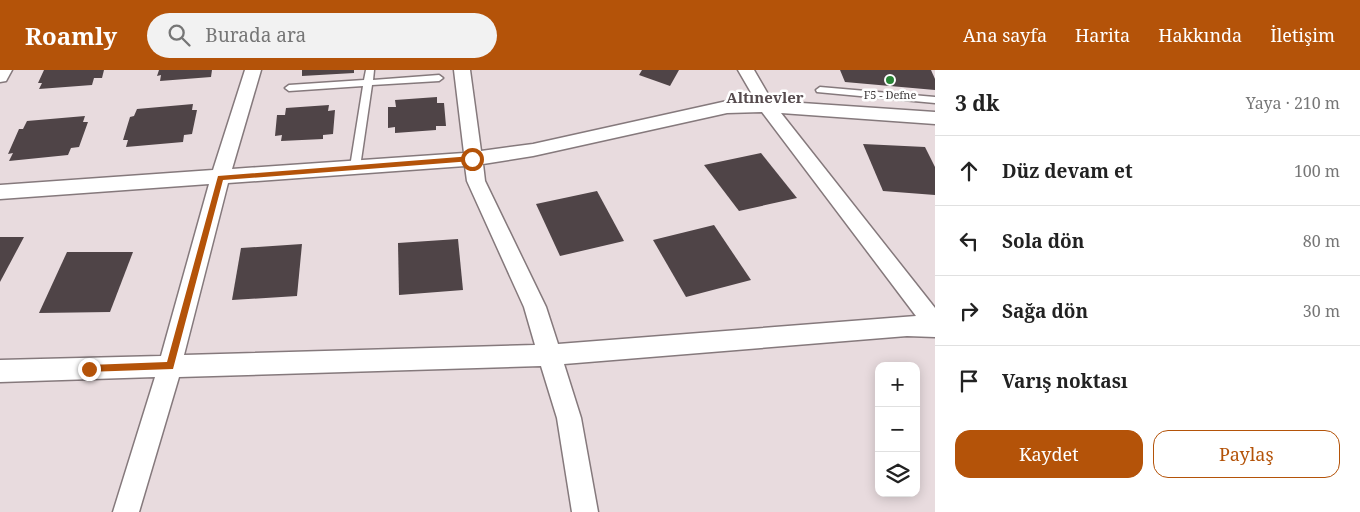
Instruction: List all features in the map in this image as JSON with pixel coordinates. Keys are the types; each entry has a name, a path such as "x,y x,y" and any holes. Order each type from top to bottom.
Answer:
{"street":[{"path":"0,77 4,70"},
{"path":"126,512 170,366 220,178 254,70"},
{"path":"462,70 476,181 535,307 569,418 585,512"},
{"path":"746,70 767,106 935,326"},
{"path":"0,192 472,159 533,150 727,107 767,106 935,118"},
{"path":"0,371 550,355 907,326 935,326"}],"lane":[{"path":"356,166 370,70"},
{"path":"289,88 440,78"},
{"path":"820,90 935,100"}],"building":[{"path":"44,70 104,70 102,78 94,78 92,85 39,89 42,83 38,83"},
{"path":"159,70 212,70 211,77 160,81 161,75 157,76"},
{"path":"302,70 354,70 354,73 302,76"},
{"path":"642,70 679,70 670,86 639,75"},
{"name":"F5 - Defne","path":"840,70 931,70 935,79 935,90 845,82"},
{"path":"437,97 437,103 444,103 446,126 436,126 436,130 395,133 395,127 388,128 388,107 396,107 395,100"},
{"path":"193,104 192,110 197,110 192,134 184,135 183,142 126,147 128,140 123,140 130,117 134,116 137,109"},
{"path":"329,105 328,111 335,110 333,134 323,135 323,139 281,141 282,135 275,136 277,115 285,115 286,108"},
{"path":"85,116 83,122 88,122 79,147 71,148 68,155 9,161 13,153 8,154 19,129 23,129 27,121"},
{"path":"863,144 925,147 935,167 935,195 883,191"},
{"path":"761,153 797,198 739,211 704,165"},
{"path":"597,191 624,241 560,256 536,204"},
{"path":"714,225 751,280 686,297 653,240"},
{"path":"0,237 24,237 0,282"},
{"path":"458,239 463,290 399,295 398,243"},
{"path":"302,244 297,296 232,300 241,248"},
{"path":"67,252 133,252 110,312 39,313"}],"place":[{"name":"F5 - Defne","path":"890,80"}],"district":[{"name":"Altınevler","path":"765,97"}],"route":[{"path":"89,369 170,366 220,178 356,166 472,159"}]}
